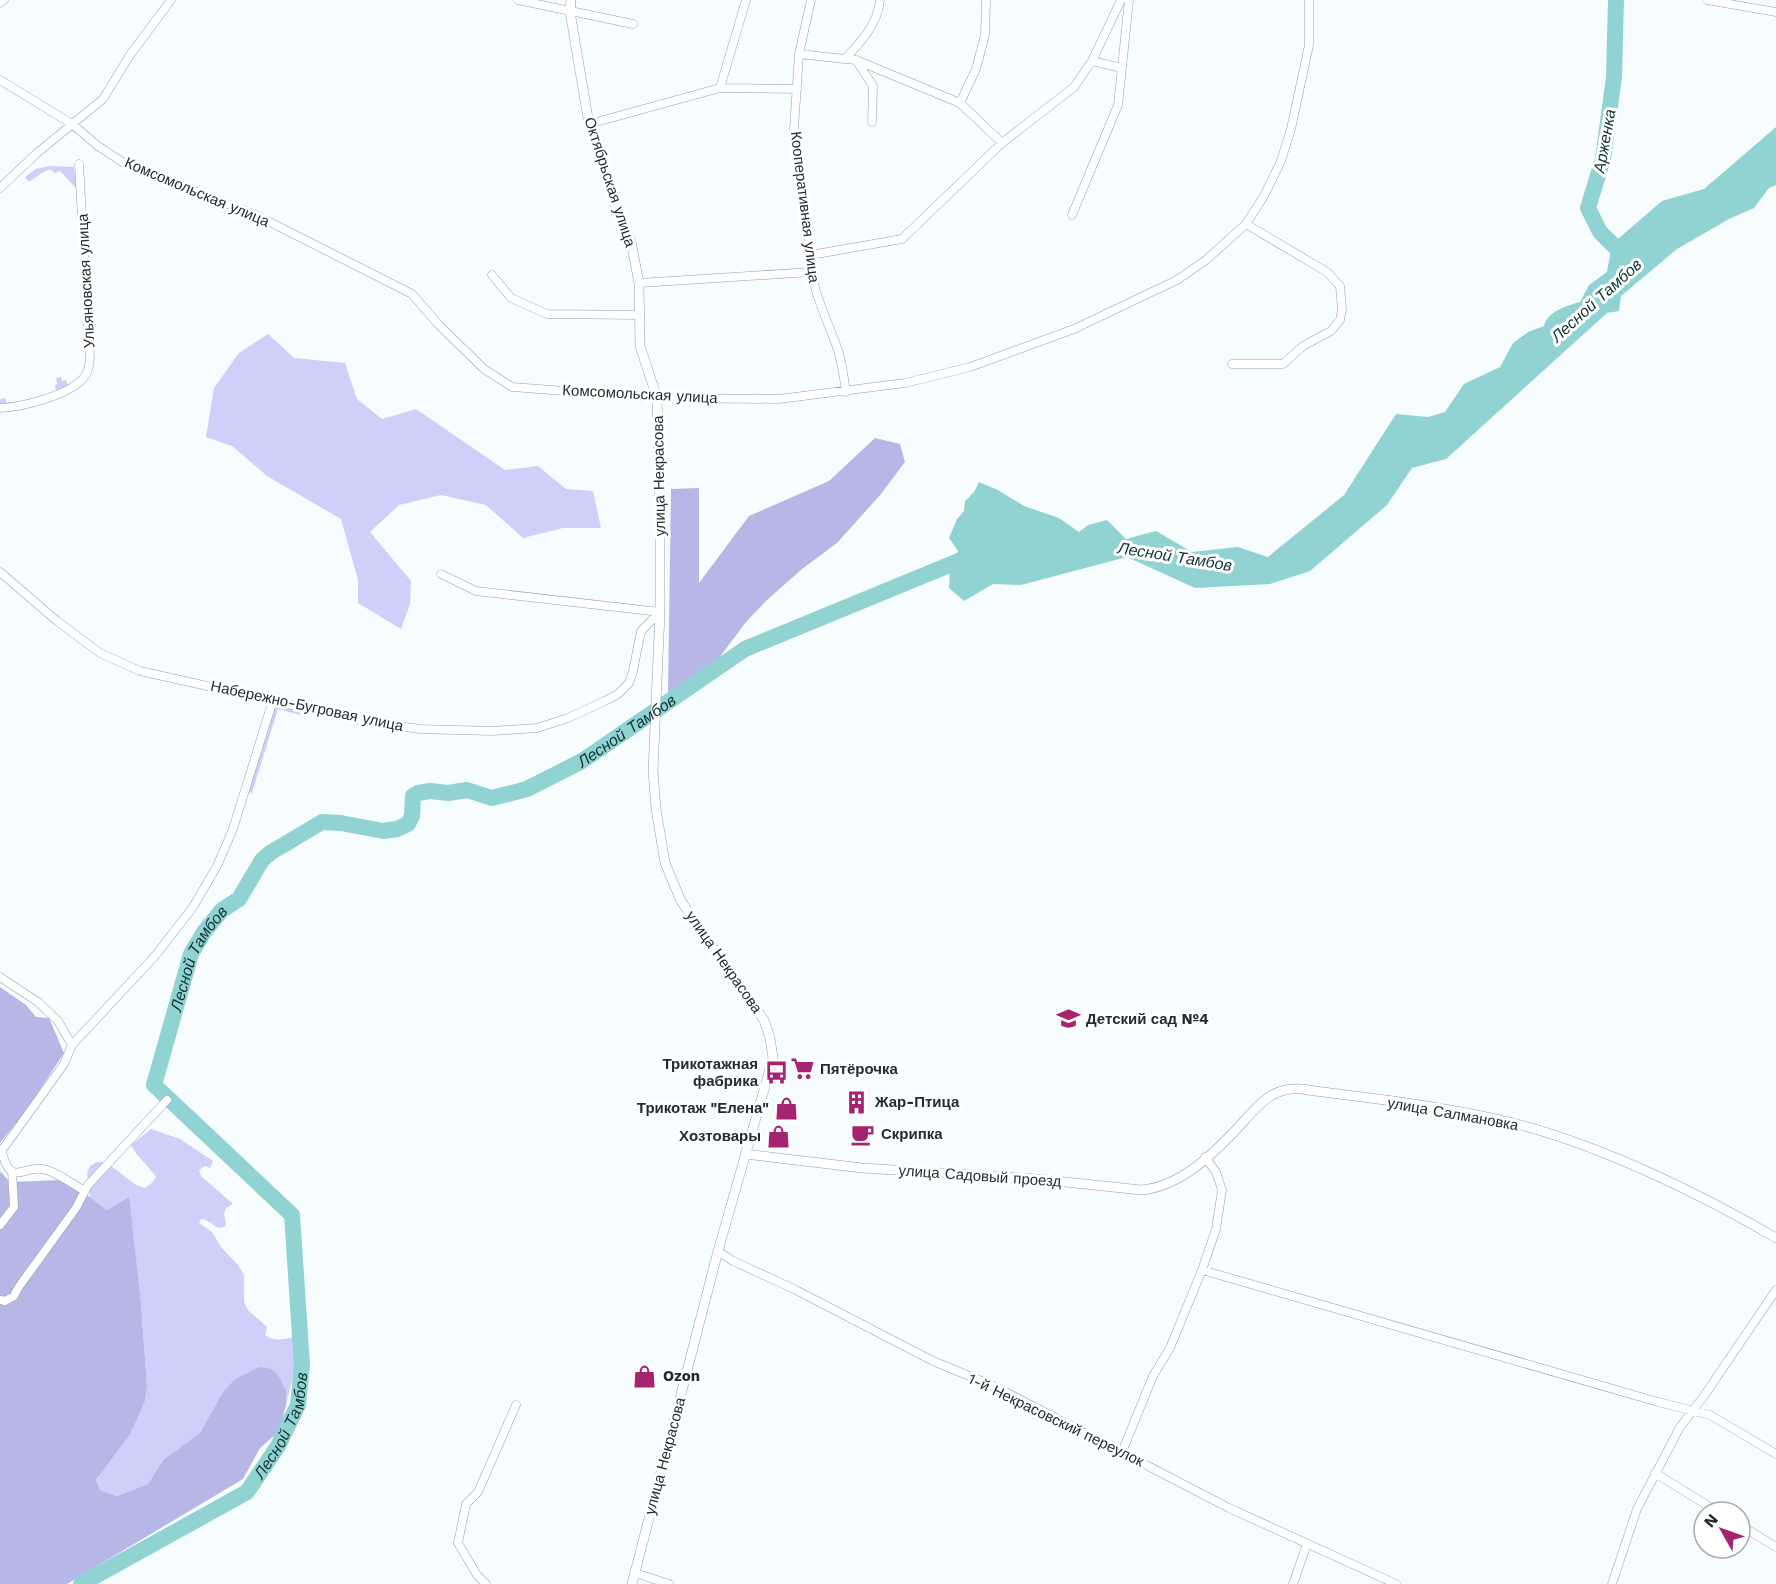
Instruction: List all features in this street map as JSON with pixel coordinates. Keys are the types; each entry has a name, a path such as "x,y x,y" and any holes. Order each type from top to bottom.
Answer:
{"street":[{"path":"0,188 103,99 130,55 171,0"},
{"path":"518,0 633,24"},
{"name":"Октябрьская улица","path":"571,0 570,12 589,124 615,205 631,242 639,283 640,346 657,398"},
{"path":"720,88 746,0"},
{"name":"Кооперативная улица","path":"811,0 799,54 794,129 811,255 811,272 818,300 839,353 846,392"},
{"path":"845,59 867,36 880,0"},
{"path":"960,103 976,69 985,35 986,0"},
{"path":"811,255 902,239 1002,143 1074,87 1092,61 1122,0"},
{"path":"1072,215 1118,105 1129,0"},
{"name":"Комсомольская улица","path":"0,80 72,124 98,146 127,165 256,215 412,294 439,325 484,369 512,387 657,398 779,399 905,383 970,367 1074,329 1177,280 1206,260 1246,224 1264,196 1281,160 1291,129 1309,45 1309,0"},
{"path":"1707,0 1759,4 1776,12"},
{"path":"799,54 856,60 960,103 1002,143"},
{"path":"856,60 873,86 872,122"},
{"path":"1092,61 1122,68"},
{"path":"589,124 720,88 797,89"},
{"name":"Ульяновская улица","path":"0,408 44,400 77,384 87,372 90,358 79,164"},
{"path":"1232,364 1283,364 1303,346 1331,331 1340,320 1342,310 1340,286 1327,272 1246,224"},
{"path":"639,283 811,272"},
{"path":"492,275 511,298 547,314 640,315"},
{"name":"улица Некрасова","path":"632,1584 718,1251 773,1058 764,1020 681,901 665,863 656,809 653,771 660,612 657,398"},
{"name":"Набережно-Бугровая улица","path":"0,572 57,621 100,652 140,671 368,722 420,729 492,731 537,728 568,718 618,694 629,683 641,631 660,612"},
{"path":"441,574 476,591 660,612"},
{"path":"85,1191 42,1169 22,1173 12,1171 4,1164 1,1153 64,1064 72,1045 155,956 193,907 217,866 232,829 273,700"},
{"path":"0,977 38,1002 58,1021 72,1045"},
{"name":"улица Салмановка","path":"1205,1158 1232,1134 1265,1098 1286,1089 1301,1089 1437,1108 1518,1124 1565,1139 1672,1184 1776,1238"},
{"path":"0,1300 4,1301 14,1296 76,1208 88,1185 167,1100"},
{"name":"улица Садовый проезд","path":"745,1154 862,1168 1037,1179 1141,1190 1154,1189 1172,1183 1205,1158"},
{"path":"1122,1452 1153,1376 1170,1347 1202,1270 1215,1229 1222,1198 1221,1182 1205,1158"},
{"path":"0,1225 14,1207 12,1171"},
{"name":"1-й Некрасовский переулок","path":"718,1251 733,1261 794,1289 933,1361 996,1387 1229,1508 1396,1584"},
{"path":"1202,1270 1710,1415 1776,1454"},
{"path":"1612,1584 1637,1509 1680,1427 1776,1290"},
{"path":"486,1584 477,1575 458,1543 466,1504 478,1492 516,1405"},
{"path":"1655,1473 1699,1500"},
{"path":"1752,1532 1776,1547"},
{"path":"1293,1584 1307,1544"},
{"path":"635,1573 669,1584"}],"shaded area":[{"path":"50,166 74,167 88,312 88,342 86,365 84,371 87,352 82,317 83,293 76,188 60,171 55,173 50,169 29,182 25,177 36,169"},
{"path":"268,334 294,358 345,363 357,399 382,419 416,409 505,470 538,466 566,489 593,491 601,528 563,528 523,538 486,505 441,495 399,505 370,532 411,581 410,604 401,629 358,603 358,580 341,519 267,476 232,446 206,437 214,388 239,353"},
{"path":"83,375 75,384 55,394 20,404 0,406 0,399 5,398 7,404 26,402 56,391 56,378 61,377 62,381 66,380 67,384 76,382"},
{"path":"875,438 900,444 905,462 881,494 837,543 802,569 767,600 746,622 719,658 668,693 671,489 699,488 699,583 749,516 829,481"},
{"path":"277,706 301,711 300,715 278,709 252,793 246,792 274,708"},
{"path":"0,987 26,1005 36,1017 49,1018 64,1053 25,1112 0,1143"},
{"path":"151,1129 180,1139 213,1161 210,1168 205,1166 199,1170 201,1176 233,1204 226,1208 225,1227 218,1228 201,1219 199,1223 212,1232 244,1275 244,1302 248,1310 267,1327 265,1335 279,1339 303,1335 286,1405 286,1391 221,1395 200,1433 163,1460 148,1484 117,1496 100,1490 96,1481 145,1401 147,1387 141,1303 128,1198 107,1210 90,1197 87,1173 90,1166 97,1162 106,1162 136,1185 145,1188 156,1177 131,1145"},
{"path":"0,1171 10,1182 60,1180 90,1197 107,1210 129,1197 141,1303 147,1387 145,1401 130,1434 96,1480 100,1490 117,1496 148,1484 163,1460 200,1433 221,1395 234,1380 260,1367 272,1369 278,1375 286,1391 286,1405 282,1421 275,1435 260,1448 243,1479 67,1584 0,1584"}],"water":[{"path":"1776,127 1776,185 1769,188 1754,208 1729,219 1677,249 1621,296 1619,311 1607,313 1446,459 1412,468 1387,505 1310,571 1270,584 1195,588 1127,557 1021,585 993,584 964,601 949,588 950,566 958,551 949,538 957,519 964,511 965,501 974,492 979,482 998,490 1024,506 1059,518 1079,532 1088,525 1107,520 1126,539 1156,531 1192,552 1238,547 1268,557 1344,495 1396,414 1428,417 1445,412 1464,384 1500,367 1513,343 1528,332 1544,326 1553,313 1580,302 1589,285 1607,272 1612,244 1662,201 1704,189"}],"waterway":[{"name":"Арженка","path":"1616,0 1614,77 1603,159 1588,208 1600,232 1628,260"},
{"name":"Лесной Тамбов","path":"81,1584 247,1492 278,1446 298,1405 302,1365 292,1215 154,1085 191,954 204,932 222,910 239,899 262,860 322,822 383,831 397,829 408,824 412,816 413,796 418,793 430,791 448,793 467,790 492,798 527,789 582,761 745,649 971,556"}],"place":[{"name":"Детский сад №4","path":"1068,1019"},
{"name":"Пятёрочка","path":"802,1069"},
{"name":"Трикотажная фабрика","path":"776,1073"},
{"name":"Жар-Птица","path":"857,1102"},
{"name":"Трикотаж \"Елена\"","path":"787,1108"},
{"name":"Скрипка","path":"863,1134"},
{"name":"Хозтовары","path":"779,1136"},
{"name":"Ozon","path":"645,1376"}]}
